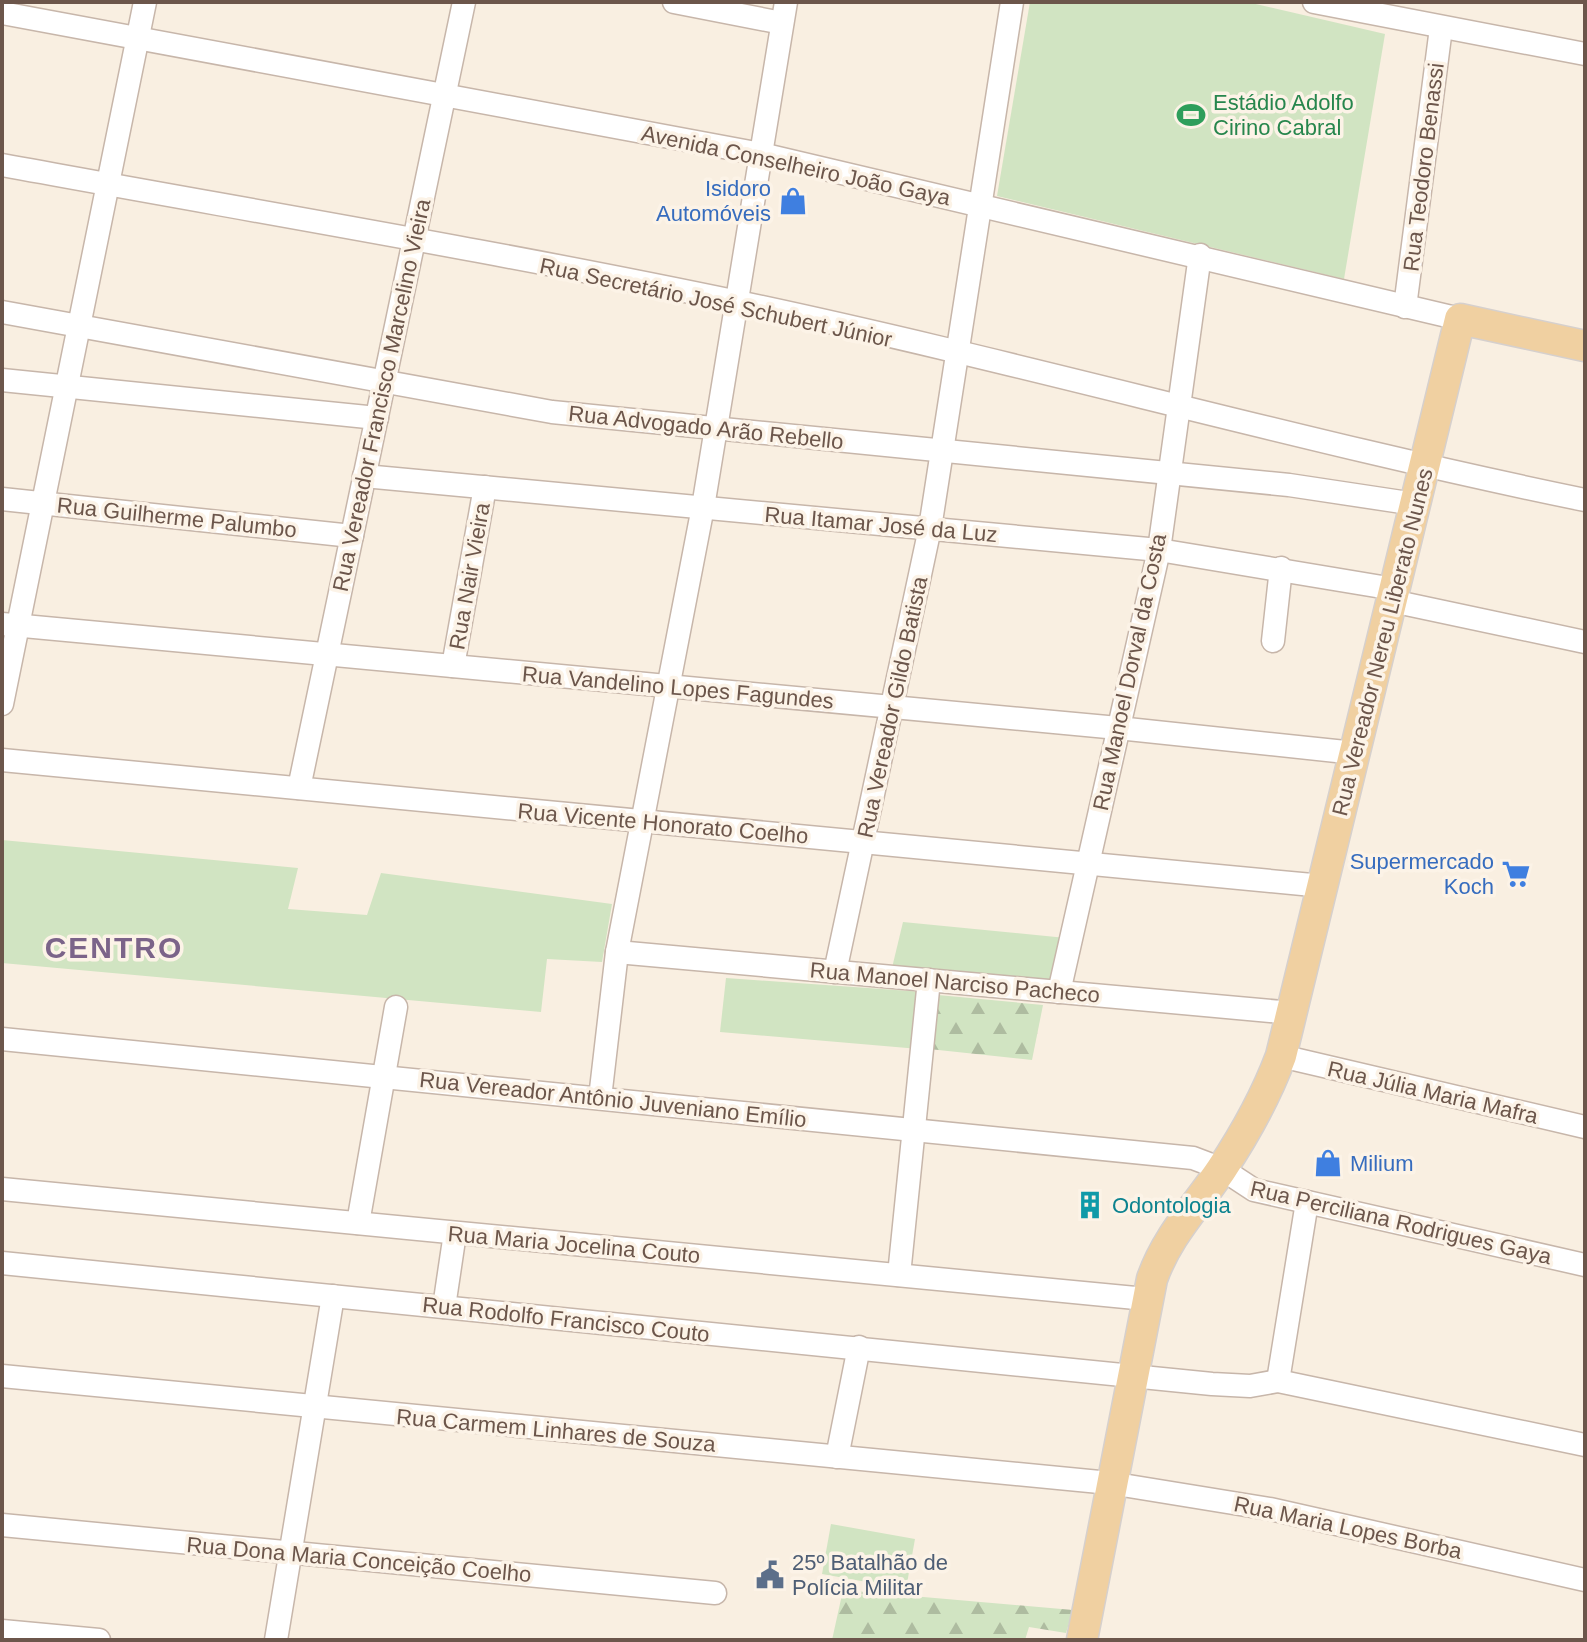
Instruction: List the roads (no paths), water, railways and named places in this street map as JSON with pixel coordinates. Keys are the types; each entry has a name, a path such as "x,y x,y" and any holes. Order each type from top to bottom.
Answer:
{"main road":[{"name":"Avenida Conselheiro João Gaya","path":"1460,319 1585,346"},
{"name":"Rua Vereador Nereu Liberato Nunes","path":"1082,1640 1146,1299 1168,1241 1222,1169 1266,1093 1281,1056 1460,319"}],"street":[{"path":"2,704 10,625 43,503 145,2"},
{"name":"Rua Vereador Francisco Marcelino Vieira","path":"299,788 464,2"},
{"path":"600,1098 617,952 703,507 784,12 674,2"},
{"name":"Rua Vereador Gildo Batista","path":"835,972 930,528 1012,2"},
{"path":"1323,3 1585,54"},
{"name":"Avenida Conselheiro João Gaya","path":"2,13 761,154 1200,255 1460,319"},
{"name":"Rua Teodoro Benassi","path":"1405,307 1441,28"},
{"name":"Rua Secretário José Schubert Júnior","path":"2,165 736,302 1178,403 1424,467 1585,500"},
{"name":"Rua Manoel Dorval da Costa","path":"1059,992 1159,550 1167,473 1200,255"},
{"name":"Rua Advogado Arão Rebello","path":"2,312 552,412 1289,485 1415,504"},
{"path":"2,380 377,418"},
{"name":"Rua Itamar José da Luz","path":"364,476 1159,550 1281,568 1585,642"},
{"name":"Rua Nair Vieira","path":"453,666 485,487"},
{"name":"Rua Guilherme Palumbo","path":"2,499 352,536"},
{"path":"1273,641 1281,568"},
{"name":"Rua Vandelino Lopes Fagundes","path":"10,625 1118,728 1355,753"},
{"name":"Rua Vicente Honorato Coelho","path":"2,760 1323,886"},
{"name":"Rua Manoel Narciso Pacheco","path":"617,952 1293,1013"},
{"path":"899,1275 929,980"},
{"path":"358,1223 396,1007"},
{"name":"Rua Vereador Antônio Juveniano Emílio","path":"2,1039 1193,1158 1222,1169"},
{"name":"Rua Júlia Maria Mafra","path":"1281,1056 1585,1127"},
{"name":"Rua Perciliana Rodrigues Gaya","path":"1222,1169 1254,1190 1585,1265"},
{"name":"Rua Maria Jocelina Couto","path":"2,1189 1146,1299"},
{"path":"1278,1381 1307,1202"},
{"path":"444,1307 455,1233"},
{"name":"Rua Rodolfo Francisco Couto","path":"2,1263 1242,1386 1278,1381 1585,1445"},
{"path":"276,1640 333,1296"},
{"path":"837,1457 859,1347"},
{"name":"Rua Carmem Linhares de Souza","path":"2,1376 1110,1483"},
{"name":"Rua Maria Lopes Borba","path":"1110,1483 1270,1509 1585,1580"},
{"name":"Rua Dona Maria Conceição Coelho","path":"2,1525 715,1593"},
{"path":"2,1631 99,1640"}],"place":[{"name":"Estádio Adolfo Cirino Cabral","path":"1191,115"},
{"name":"Isidoro Automóveis","path":"793,201"},
{"name":"Supermercado Koch","path":"1516,874"},
{"name":"Milium","path":"1328,1163"},
{"name":"Odontologia","path":"1090,1205"},
{"name":"25º Batalhão de Polícia Militar","path":"770,1575"}],"district":[{"name":"CENTRO","path":"114,948"}]}
